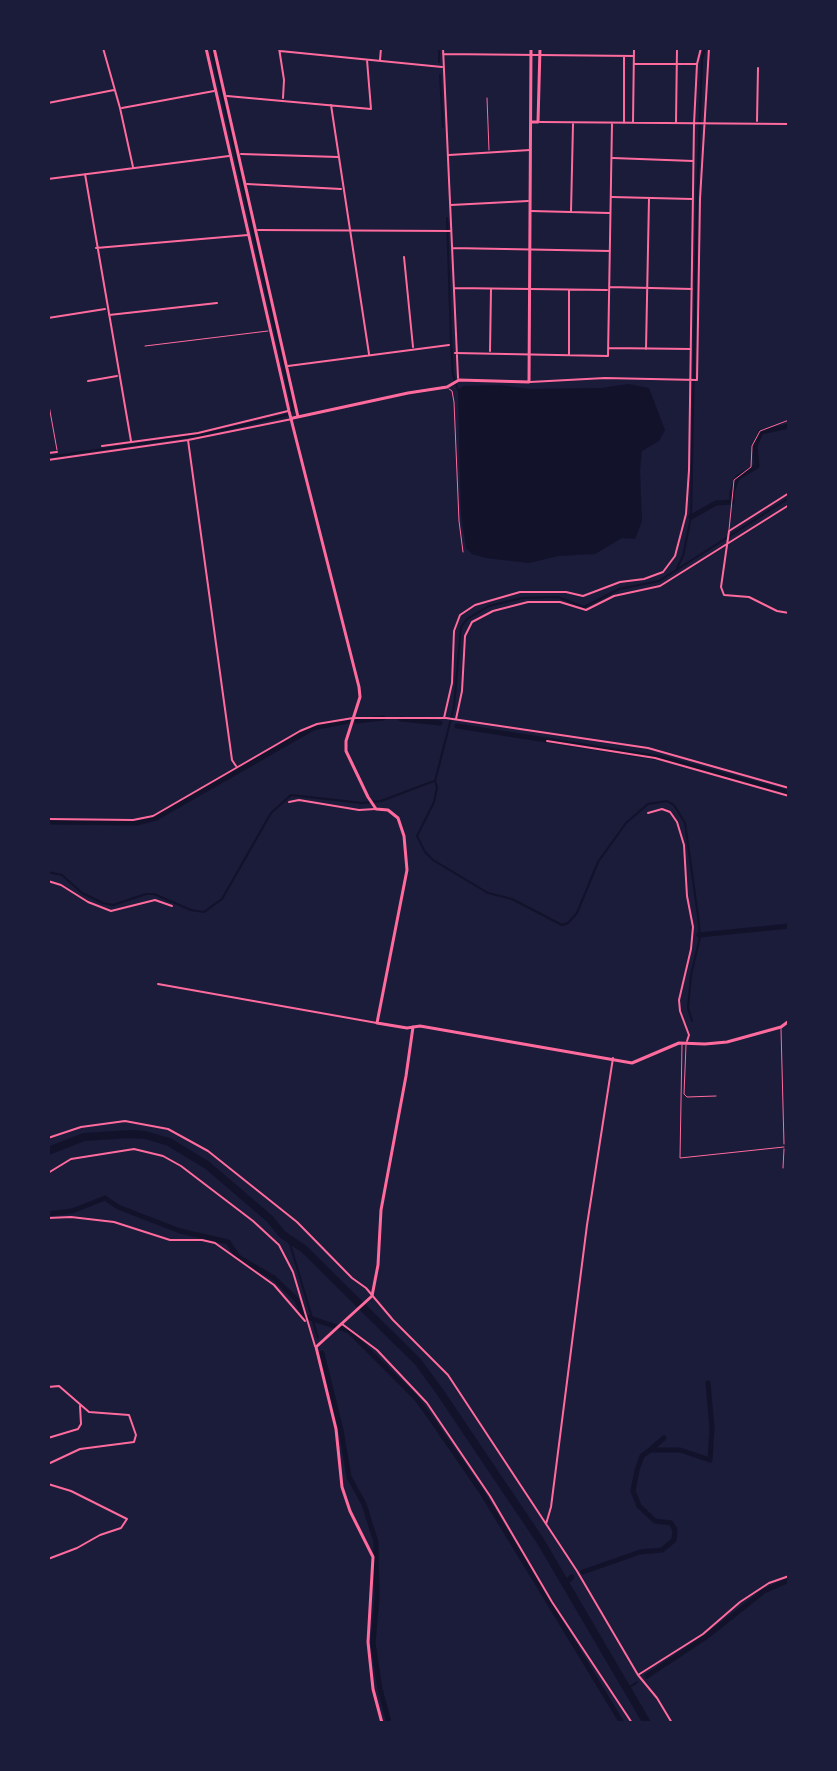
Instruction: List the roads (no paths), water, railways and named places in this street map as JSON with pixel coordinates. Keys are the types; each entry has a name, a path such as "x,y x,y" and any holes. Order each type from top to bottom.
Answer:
{"street":[{"path":"103,48 133,167"},
{"path":"206,48 289,411 295,418"},
{"path":"214,48 287,366 295,418 359,687 360,697 346,751 375,807"},
{"path":"380,61 381,48"},
{"path":"443,48 450,205 448,231 459,380"},
{"path":"529,382 531,48"},
{"path":"538,122 540,48"},
{"path":"633,123 634,48"},
{"path":"676,123 677,48"},
{"path":"445,718 452,683 454,631 460,615 475,605 520,592 566,592 583,596 620,582 644,579 663,572 675,556 686,514 689,470 697,64 701,48"},
{"path":"692,380 693,161 709,48"},
{"path":"283,100 279,50 443,67"},
{"path":"443,54 634,56"},
{"path":"624,56 624,123"},
{"path":"226,96 371,109 367,60"},
{"path":"634,64 697,64"},
{"path":"757,123 758,68"},
{"path":"48,103 115,90"},
{"path":"120,108 217,91"},
{"path":"331,105 369,354"},
{"path":"532,122 789,124"},
{"path":"571,212 573,123"},
{"path":"455,353 608,356 612,123"},
{"path":"448,155 532,150"},
{"path":"240,154 338,157"},
{"path":"48,179 232,155"},
{"path":"611,158 693,161"},
{"path":"85,174 131,441"},
{"path":"246,183 342,189"},
{"path":"611,197 692,199"},
{"path":"646,349 649,198"},
{"path":"450,205 530,201"},
{"path":"530,211 611,213"},
{"path":"257,230 448,231"},
{"path":"96,248 250,235"},
{"path":"451,248 610,251"},
{"path":"404,257 413,348"},
{"path":"452,288 692,289"},
{"path":"490,353 491,288"},
{"path":"569,289 569,355"},
{"path":"108,315 217,303"},
{"path":"48,318 107,309"},
{"path":"287,366 449,345"},
{"path":"608,348 691,349"},
{"path":"88,381 118,376"},
{"path":"48,460 188,440 447,387 459,380 692,380"},
{"path":"102,446 198,433 289,411"},
{"path":"188,440 232,760 236,767"},
{"path":"48,453 57,452"},
{"path":"789,493 729,531 721,593 749,597 777,611 789,613"},
{"path":"454,720 462,691 465,636 472,622 493,611 528,602 560,602 586,610 614,596 660,586 789,505"},
{"path":"48,819 133,820 153,816 317,724 353,718 445,718 648,748 789,788"},
{"path":"547,741 655,758 789,796"},
{"path":"289,802 299,800 359,810 375,807 388,810 400,822 407,863 377,1023"},
{"path":"648,813 662,809 670,812 677,822 684,845 686,889 693,927 679,1000 689,1035 684,1042"},
{"path":"48,881 111,911 155,900 172,906"},
{"path":"158,984 377,1023 420,1026 632,1063 684,1042 705,1044 739,1040 781,1027 789,1021"},
{"path":"316,1347 371,1297 378,1265 381,1210 413,1027"},
{"path":"546,1524 551,1507 587,1225 613,1058"},
{"path":"48,1138 81,1127 125,1121 148,1124 176,1132 208,1151 272,1199 448,1375 546,1524 638,1675 672,1723"},
{"path":"48,1173 71,1159 134,1149 163,1156 181,1166 253,1221 279,1245 293,1272 316,1347 336,1429 342,1487 350,1511 373,1557 368,1642 373,1689 382,1723"},
{"path":"48,1218 114,1222 170,1240 215,1243 274,1285 307,1323"},
{"path":"343,1321 377,1350 427,1403 490,1496 546,1592 632,1723"},
{"path":"48,1387 59,1386 89,1412 129,1415 136,1435 134,1442 80,1449 48,1464"},
{"path":"48,1438 78,1429 81,1424 80,1406"},
{"path":"48,1484 71,1491 127,1519 121,1528 48,1559"},
{"path":"638,1675 703,1634 740,1602 769,1583 789,1576"}],"lane":[{"path":"487,98 489,152"},
{"path":"145,346 271,331"},
{"path":"447,387 452,391 454,402 463,552"},
{"path":"48,400 57,452"},
{"path":"729,531 733,482 751,467 752,446 760,431 789,420"},
{"path":"781,1027 783,1168"},
{"path":"684,1042 684,1094 687,1097 716,1096"},
{"path":"684,1042 680,1158 784,1147"}],"waterway":[{"path":"211,48 291,411"},
{"path":"439,48 439,62"},
{"path":"677,568 683,556 691,517 697,202 702,59 705,48"},
{"path":"440,75 443,127"},
{"path":"447,218 453,375 458,390"},
{"path":"48,457 201,435 287,415"},
{"path":"691,517 716,503 732,502 737,478 757,466 755,446 761,432 789,426"},
{"path":"692,1021 688,1008 691,975 700,937 685,823 674,805 667,801 648,804 626,823 598,862 577,913 562,925 512,899 488,893 433,860 417,836 434,802 435,781 454,707 461,627 467,619 489,606 522,598 558,597 584,607 619,589 659,581 789,498"},
{"path":"357,721 383,718"},
{"path":"401,719 440,723"},
{"path":"48,822 137,823 156,818 313,728 348,721"},
{"path":"457,726 661,758 789,793"},
{"path":"48,872 62,875 82,893 103,903 113,905 154,894 191,910 204,912 222,899 271,813 291,795 362,803 381,801 434,781"},
{"path":"699,935 789,926"},
{"path":"48,1151 84,1137 130,1134 169,1142 207,1165 270,1219 282,1234 304,1249 418,1362 440,1392 541,1542 647,1723"},
{"path":"48,1214 72,1211 105,1198 118,1207 180,1231 228,1242 238,1257 274,1278 296,1299 304,1316 349,1331 416,1398 430,1417 481,1491 622,1723"},
{"path":"282,1234 290,1244 318,1338"},
{"path":"322,1353 349,1477 364,1504 376,1542 377,1598 373,1643 389,1723"},
{"path":"583,1572 640,1552 662,1550 674,1540 675,1530 671,1523 655,1521 639,1506 633,1491 637,1470 642,1456 650,1450 680,1450 710,1460 712,1428 708,1383"},
{"path":"651,1449 664,1438"},
{"path":"564,1584 572,1577"},
{"path":"647,1676 706,1637 764,1591 789,1580"},
{"path":"627,1689 637,1682"}]}
